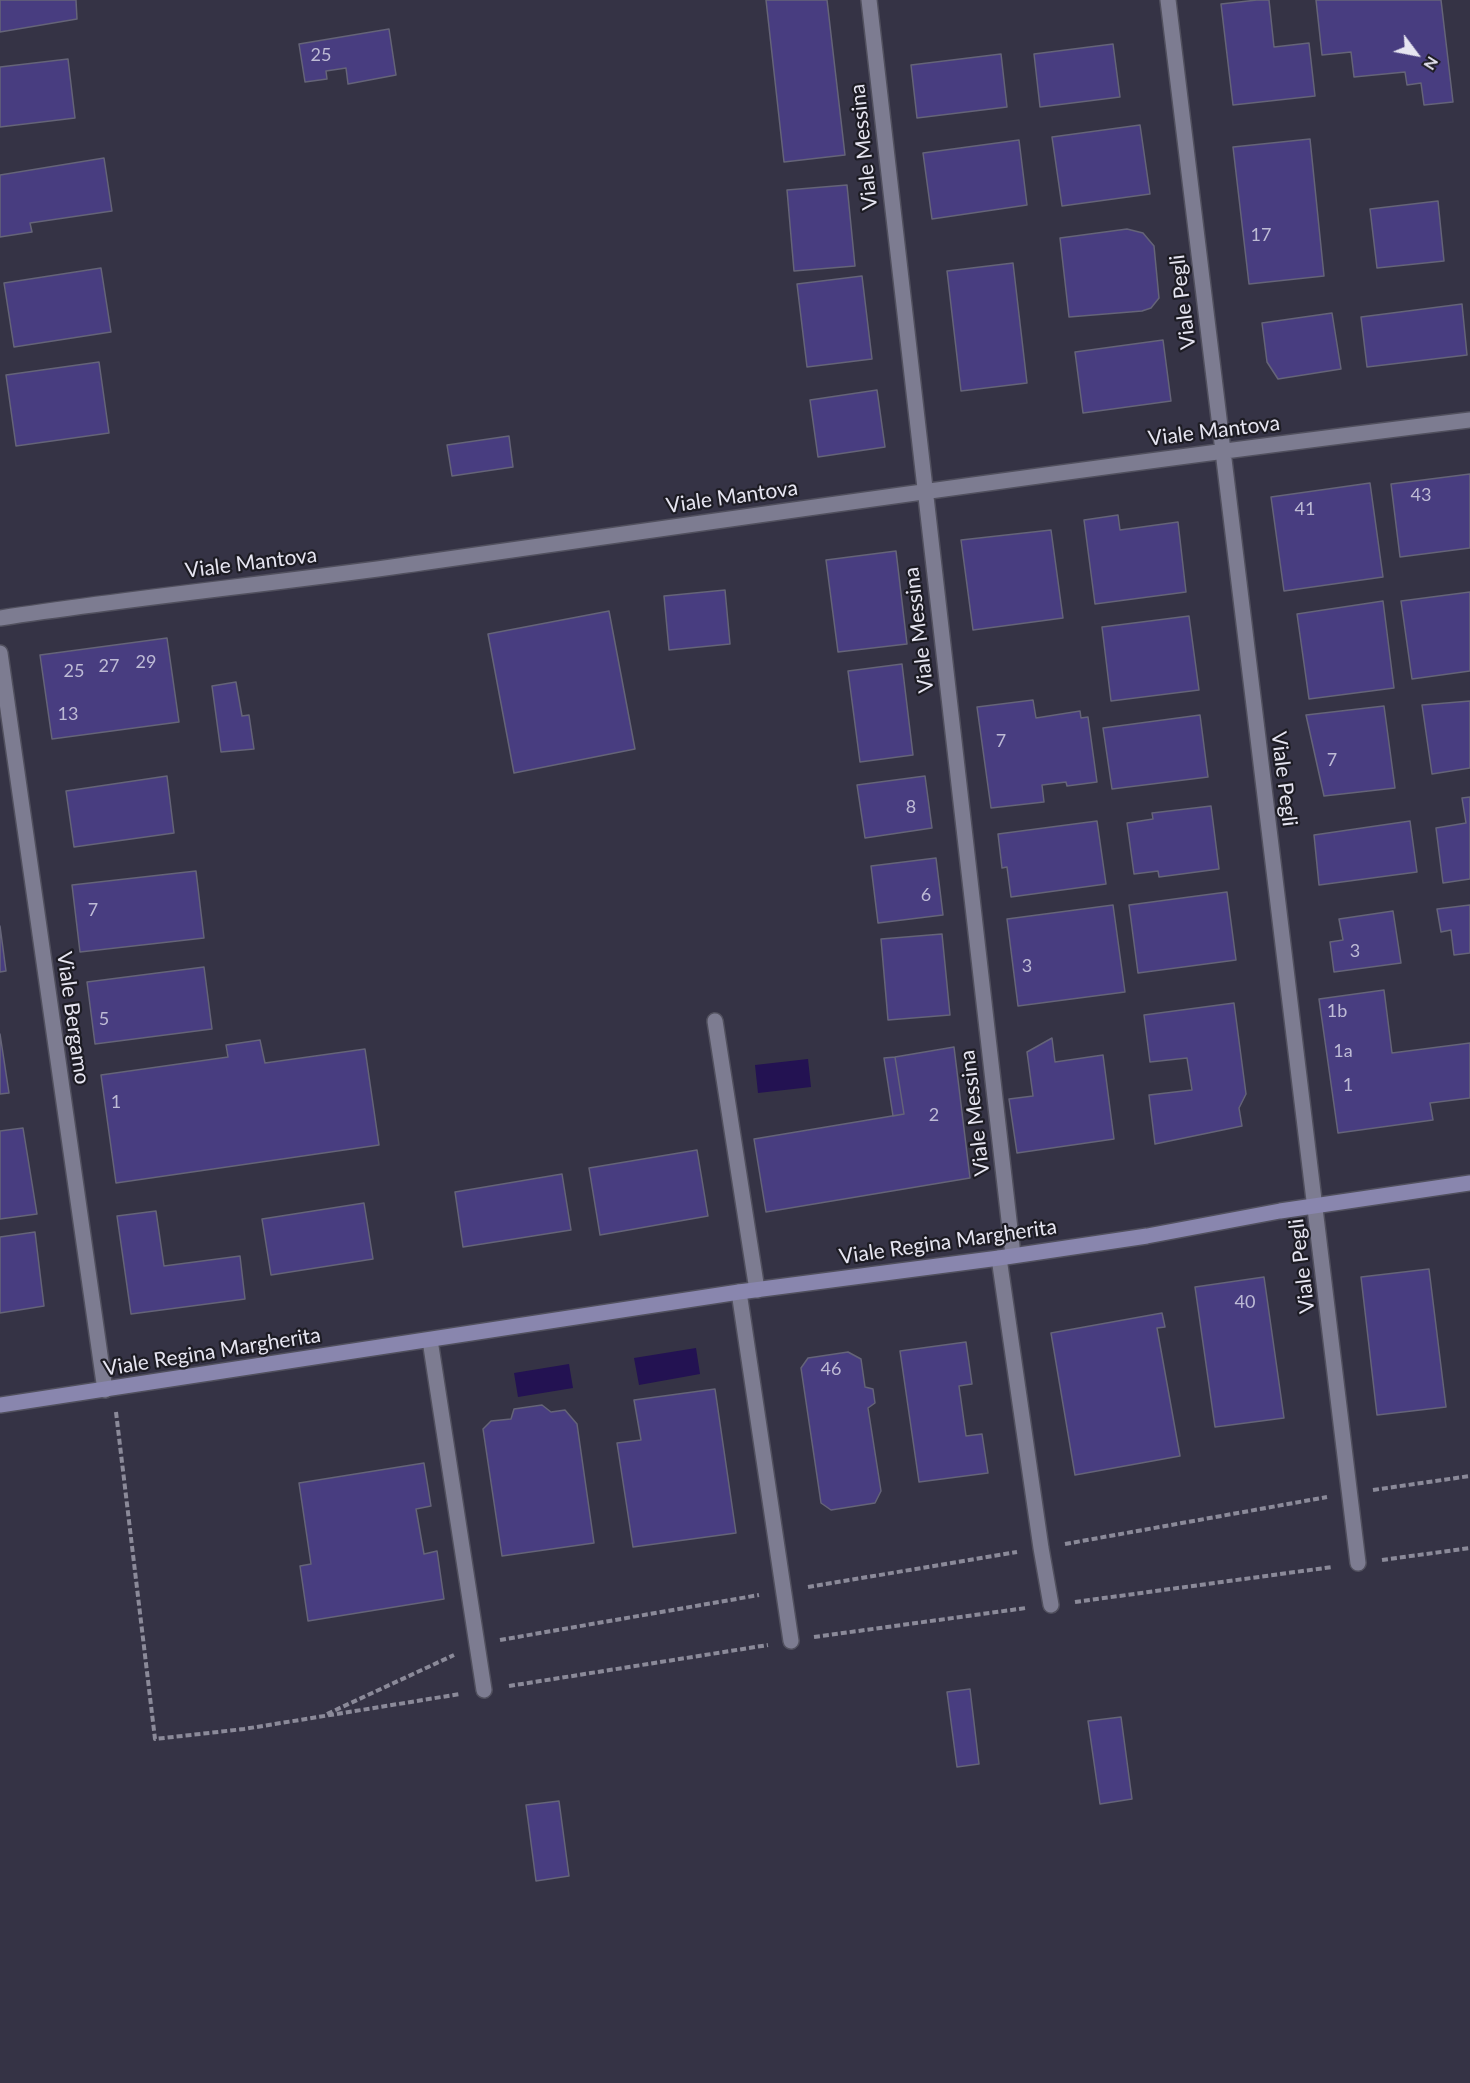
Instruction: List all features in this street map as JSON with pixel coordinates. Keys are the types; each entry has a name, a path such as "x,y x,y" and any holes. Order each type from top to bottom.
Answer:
{"street":[{"name":"Viale Messina","path":"869,0 1006,1257 1041,1548 1051,1605"},
{"name":"Viale Pegli","path":"1168,0 1358,1563"},
{"name":"Viale Mantova","path":"0,618 375,569 924,491 1470,420"},
{"name":"Viale Bergamo","path":"0,653 109,1389"},
{"path":"714,1021 757,1290"},
{"name":"Viale Regina Margherita","path":"0,1405 739,1292 1147,1236 1316,1205 1470,1183"},
{"path":"739,1292 791,1641"},
{"path":"430,1340 484,1690"}],"path":[{"path":"109,1389 155,1739 322,1717 865,1629 1470,1548"},
{"path":"322,1717 477,1644 1349,1493 1470,1476"}],"shaded area":[{"path":"808,1059 811,1087 758,1093 755,1065"},
{"path":"696,1348 700,1374 639,1385 634,1358"},
{"path":"569,1364 573,1388 518,1397 514,1373"}],"building":[{"path":"0,0 76,0 77,19 0,32"},
{"path":"766,0 827,0 845,155 784,162"},
{"path":"1269,0 1274,47 1309,43 1315,96 1233,105 1221,4"},
{"path":"1316,0 1441,0 1453,102 1424,105 1421,83 1407,85 1405,72 1354,77 1351,52 1322,55"},
{"path":"389,29 396,75 348,84 346,68 326,71 327,79 305,82 299,44"},
{"path":"1113,44 1120,97 1040,107 1034,54"},
{"path":"1001,54 1007,107 917,118 911,65"},
{"path":"68,59 75,118 0,127 0,67"},
{"path":"1140,125 1150,194 1062,206 1052,137"},
{"path":"1310,139 1324,276 1249,284 1233,147"},
{"path":"1019,140 1027,205 932,219 923,153"},
{"path":"104,158 112,211 30,223 32,232 0,237 0,175"},
{"path":"847,185 855,266 794,271 787,190"},
{"path":"1438,201 1444,261 1377,268 1370,209"},
{"path":"1127,229 1143,233 1154,246 1159,298 1151,308 1142,311 1069,317 1060,238"},
{"path":"1013,263 1027,383 961,391 947,271"},
{"path":"101,268 111,332 14,347 4,283"},
{"path":"862,276 872,359 807,367 797,284"},
{"path":"1462,304 1467,355 1367,367 1361,317"},
{"path":"1332,313 1341,369 1278,379 1267,362 1262,323"},
{"path":"1163,340 1171,401 1083,413 1075,352"},
{"path":"99,362 109,433 16,446 6,375"},
{"path":"877,390 885,447 818,457 810,400"},
{"path":"509,436 513,467 452,476 447,445"},
{"path":"1470,474 1470,548 1400,557 1391,484"},
{"path":"1370,483 1383,577 1284,591 1271,497"},
{"path":"1118,515 1120,530 1178,522 1186,592 1095,604 1084,520"},
{"path":"1051,530 1063,618 973,630 961,540"},
{"path":"896,551 907,644 838,652 826,560"},
{"path":"725,590 730,644 669,650 664,596"},
{"path":"1470,592 1470,671 1412,679 1401,601"},
{"path":"1383,601 1394,688 1309,699 1297,614"},
{"path":"609,611 635,749 514,773 488,634"},
{"path":"1189,616 1199,690 1111,701 1102,627"},
{"path":"167,638 179,722 52,739 40,655"},
{"path":"902,664 913,755 860,762 848,671"},
{"path":"236,682 242,716 249,715 254,749 221,752 212,686"},
{"path":"1033,700 1036,718 1080,711 1081,718 1088,717 1097,782 1067,786 1066,782 1042,785 1044,802 991,808 977,707"},
{"path":"1470,701 1470,768 1432,774 1422,705"},
{"path":"1384,706 1395,788 1324,796 1306,715"},
{"path":"1200,715 1208,777 1112,789 1103,728"},
{"path":"167,776 174,833 74,847 66,791"},
{"path":"925,776 932,828 865,838 857,785"},
{"path":"1470,797 1470,879 1443,883 1436,828 1466,823 1462,798"},
{"path":"1211,806 1219,869 1159,877 1158,871 1134,874 1127,823 1153,819 1152,813"},
{"path":"1097,821 1106,884 1011,897 1007,867 1002,868 998,834"},
{"path":"1410,821 1417,872 1319,885 1314,835"},
{"path":"936,858 943,915 878,923 871,866"},
{"path":"196,871 204,938 80,952 72,885"},
{"path":"1227,892 1236,960 1138,973 1129,905"},
{"path":"1113,905 1125,992 1018,1006 1007,919"},
{"path":"1470,905 1470,953 1454,955 1451,930 1441,932 1437,909"},
{"path":"1393,911 1401,963 1334,972 1330,942 1343,940 1339,919"},
{"path":"0,926 6,971 0,972"},
{"path":"942,934 950,1015 888,1020 881,939"},
{"path":"204,967 212,1029 95,1044 87,982"},
{"path":"1384,990 1392,1053 1470,1043 1470,1098 1430,1103 1433,1120 1338,1133 1319,999"},
{"path":"1234,1003 1246,1094 1239,1108 1242,1126 1155,1144 1149,1095 1192,1090 1187,1058 1150,1062 1144,1015"},
{"path":"0,1034 9,1093 0,1094"},
{"path":"1052,1038 1055,1062 1103,1055 1114,1139 1017,1153 1009,1099 1033,1096 1027,1052"},
{"path":"260,1040 265,1063 365,1049 379,1145 116,1183 101,1075 228,1057 226,1045"},
{"path":"954,1047 970,1178 766,1212 754,1139 904,1114 895,1057"},
{"path":"895,1057 904,1114 893,1116 884,1058"},
{"path":"23,1128 37,1214 0,1219 0,1131"},
{"path":"697,1150 708,1216 600,1235 589,1168"},
{"path":"562,1174 571,1230 463,1247 455,1192"},
{"path":"364,1203 373,1259 271,1275 262,1219"},
{"path":"156,1211 164,1266 240,1256 245,1299 131,1314 117,1216"},
{"path":"35,1232 44,1306 0,1313 0,1237"},
{"path":"1429,1269 1446,1407 1377,1415 1361,1277"},
{"path":"1264,1277 1284,1418 1215,1427 1195,1287"},
{"path":"1162,1313 1165,1327 1157,1328 1180,1456 1075,1475 1051,1333"},
{"path":"966,1342 972,1384 959,1386 966,1436 982,1434 988,1473 919,1482 900,1351"},
{"path":"848,1352 861,1359 865,1387 873,1389 875,1403 868,1408 881,1491 875,1503 831,1510 821,1503 801,1368 808,1358"},
{"path":"715,1389 736,1533 633,1547 617,1443 641,1440 634,1400"},
{"path":"542,1405 551,1412 565,1410 577,1424 594,1543 502,1556 483,1429 491,1421 511,1419 514,1409"},
{"path":"424,1463 431,1506 416,1509 424,1554 437,1551 444,1599 308,1621 300,1566 311,1564 299,1483"},
{"path":"970,1689 979,1764 957,1767 947,1692"},
{"path":"1121,1717 1132,1799 1100,1804 1088,1721"},
{"path":"559,1801 569,1876 536,1881 526,1805"}]}
